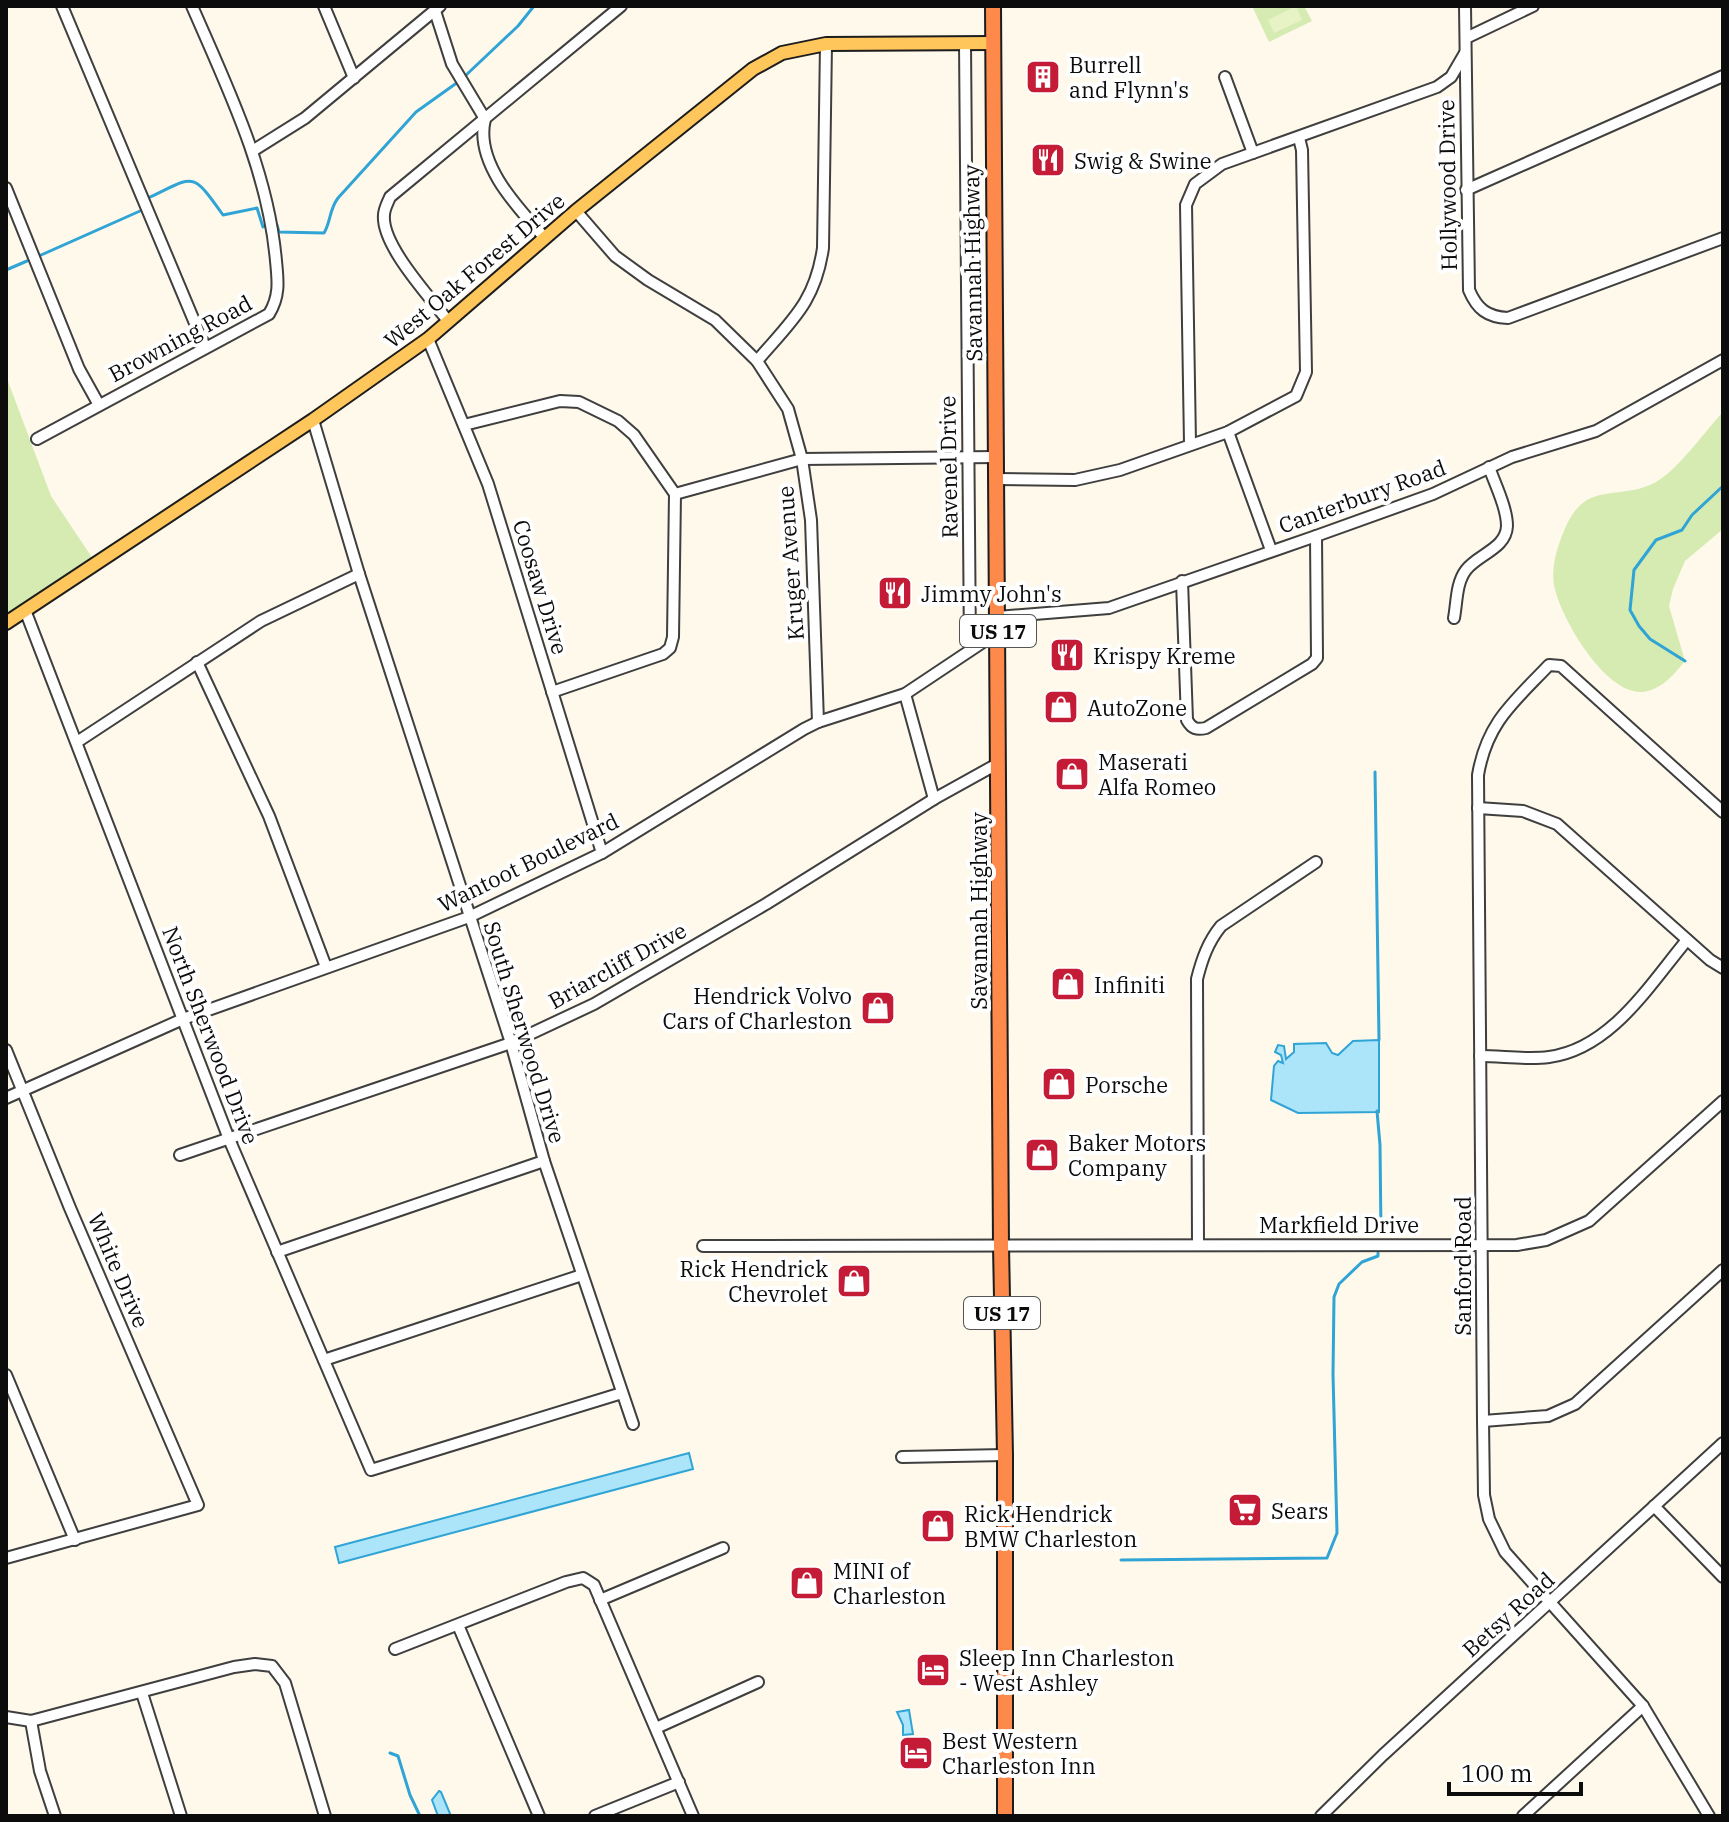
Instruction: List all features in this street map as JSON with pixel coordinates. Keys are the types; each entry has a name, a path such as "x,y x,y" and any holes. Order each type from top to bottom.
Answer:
{"highway":[{"name":"Savannah Highway","path":"993,6 1005,1816"}],"main road":[{"name":"West Oak Forest Drive","path":"6,623 313,420 428,339 576,211 753,69 782,53 826,44 993,43"}],"street":[{"path":"62,6 205,347"},
{"name":"Browning Road","path":"37,439 269,314 279,293 273,228 254,150 192,6"},
{"path":"324,6 354,78"},
{"path":"448,321 409,270 388,236 384,215 390,197 621,6"},
{"name":"Hollywood Drive","path":"1465,6 1469,290 1479,308 1499,318 1508,318 1723,239"},
{"path":"1466,38 1533,6"},
{"path":"254,150 305,118 438,8 452,64 485,119 481,132 503,191 545,238"},
{"name":"Ravenel Drive","path":"965,43 970,650"},
{"path":"757,361 809,299 819,274 823,248 826,44"},
{"path":"1190,443 1186,205 1195,184 1210,171 1253,153 1437,87 1451,77 1465,53"},
{"path":"1466,190 1723,76"},
{"path":"1225,77 1253,153"},
{"path":"996,479 1075,480 1097,476 1228,432 1296,396 1306,372 1302,150 1299,138"},
{"path":"6,188 79,369 99,405"},
{"name":"Kruger Avenue","path":"576,211 615,256 648,280 715,320 757,361 788,409 802,459 811,520 818,722"},
{"name":"Coosaw Drive","path":"428,339 488,484 602,853"},
{"name":"Canterbury Road","path":"997,625 1109,608 1433,494 1489,467 1596,431 1723,360"},
{"path":"464,425 560,401 579,402 618,421 634,435 675,494 673,637 670,648 663,654 552,692"},
{"name":"South Sherwood Drive","path":"313,420 359,574 511,1043 544,1161 633,1424"},
{"path":"1228,432 1271,550"},
{"path":"675,494 802,459 996,457"},
{"path":"1454,618 1460,582 1466,570 1496,548 1507,529 1489,467"},
{"path":"1182,581 1187,720 1190,726 1200,730 1312,664 1317,658 1316,536"},
{"path":"77,742 261,621 359,574"},
{"name":"North Sherwood Drive","path":"25,610 229,1139 371,1470 622,1393"},
{"name":"Wantoot Boulevard","path":"6,1098 183,1019 469,917 602,853 818,722 905,694 970,650 997,625"},
{"path":"197,662 269,816 326,967"},
{"name":"Sanford Road","path":"1709,1816 1643,1706 1505,1552 1489,1519 1484,1495 1478,775 1486,740 1499,719 1549,665 1561,666 1723,812"},
{"path":"905,694 934,799"},
{"name":"Briarcliff Drive","path":"180,1155 511,1043 607,996 999,763"},
{"path":"1478,808 1523,811 1557,824 1687,940 1723,968"},
{"path":"1198,1244 1197,979 1202,959 1209,940 1221,926 1316,862"},
{"path":"1480,1056 1549,1057 1591,1041 1631,1007 1687,940"},
{"name":"White Drive","path":"6,1050 70,1208 198,1505 75,1540"},
{"name":"Markfield Drive","path":"703,1246 1517,1245 1546,1240 1589,1221 1723,1101"},
{"path":"277,1252 544,1161"},
{"path":"1483,1421 1548,1416 1575,1404 1723,1270"},
{"path":"324,1360 582,1275"},
{"path":"6,1375 75,1540 6,1558"},
{"name":"Betsy Road","path":"1321,1816 1383,1755 1723,1443"},
{"path":"902,1457 1005,1455"},
{"path":"1654,1506 1723,1577"},
{"path":"600,1600 723,1548"},
{"path":"395,1649 583,1578 594,1585 693,1816"},
{"path":"458,1625 539,1816"},
{"path":"6,1717 31,1721 234,1667 255,1664 272,1666 285,1683 325,1816"},
{"path":"656,1728 758,1682"},
{"path":"142,1693 181,1816"},
{"path":"1523,1816 1643,1706"},
{"path":"31,1721 40,1771 55,1816"},
{"path":"595,1816 679,1782"}],"green space":[{"path":"1252,6 1304,6 1312,21 1269,42"},
{"path":"1296,6 1302,20 1274,33 1268,20"},
{"path":"6,376 51,496 93,559 6,614"},
{"path":"1723,412 1723,529 1685,561 1669,606 1685,661 1659,686 1648,691 1633,691 1618,684 1603,671 1576,636 1566,617 1553,578 1559,544 1572,515 1581,505 1590,498 1637,489 1660,480"}],"water":[{"path":"1379,1040 1379,1112 1298,1113 1271,1100 1274,1066 1278,1061 1283,1063 1281,1055 1275,1052 1278,1045 1284,1046 1286,1059 1294,1052 1294,1044 1326,1043 1332,1053 1338,1055 1353,1041"},
{"path":"689,1453 693,1469 339,1563 335,1547"},
{"path":"909,1710 913,1734 903,1735 903,1725 897,1712"},
{"path":"439,1791 451,1816 438,1816 432,1800"}],"waterway":[{"path":"464,77 518,26 534,6"},
{"path":"277,225 279,232 324,233 338,198 416,112 458,82"},
{"path":"148,198 191,181 204,190 223,215 257,208 265,226"},
{"path":"41,255 140,211"},
{"path":"6,270 27,261"},
{"path":"1685,661 1650,639 1630,610 1634,570 1656,540 1682,530 1692,515 1723,486"},
{"path":"1375,772 1379,1040"},
{"path":"1377,1111 1381,1233"},
{"path":"1121,1560 1327,1558 1337,1533 1334,1297 1339,1284 1362,1262 1378,1256 1378,1253"},
{"path":"390,1753 398,1756 420,1816"}],"place":[{"name":"Burrell and Flynn's","path":"1043,77"},
{"name":"Swig & Swine","path":"1048,160"},
{"name":"Jimmy John's","path":"895,593"},
{"name":"Krispy Kreme","path":"1067,655"},
{"name":"AutoZone","path":"1061,707"},
{"name":"Maserati Alfa Romeo","path":"1072,774"},
{"name":"Infiniti","path":"1068,984"},
{"name":"Hendrick Volvo Cars of Charleston","path":"878,1008"},
{"name":"Porsche","path":"1059,1084"},
{"name":"Baker Motors Company","path":"1042,1155"},
{"name":"Rick Hendrick Chevrolet","path":"854,1281"},
{"name":"Sears","path":"1245,1510"},
{"name":"Rick Hendrick BMW Charleston","path":"938,1526"},
{"name":"MINI of Charleston","path":"807,1583"},
{"name":"Sleep Inn Charleston - West Ashley","path":"933,1670"},
{"name":"Best Western Charleston Inn","path":"916,1753"}]}
